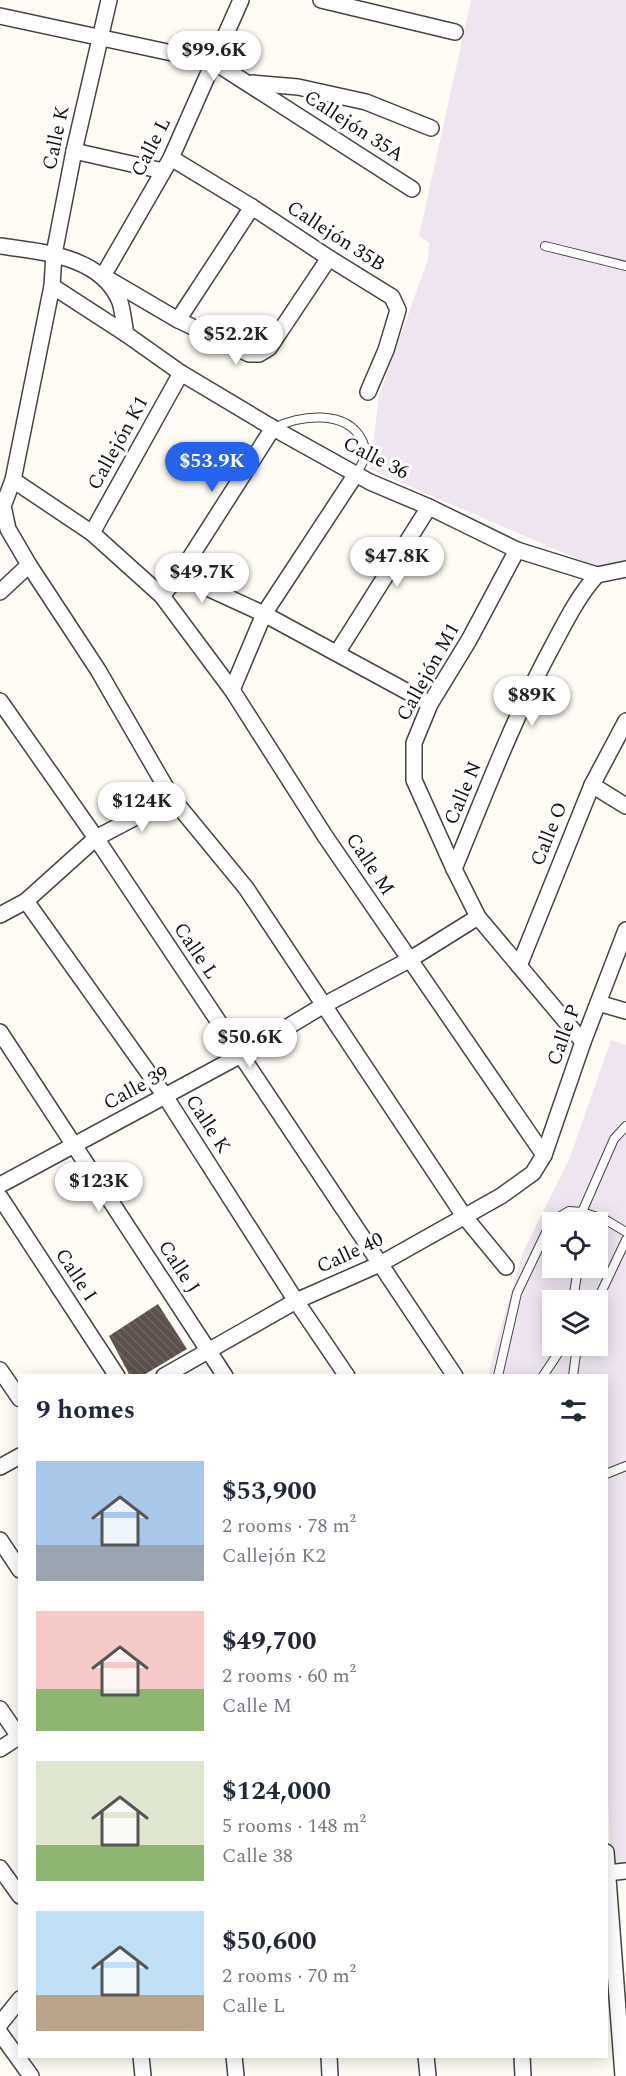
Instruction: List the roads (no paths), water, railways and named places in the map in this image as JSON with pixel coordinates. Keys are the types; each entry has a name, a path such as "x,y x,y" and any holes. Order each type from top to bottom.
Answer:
{"street":[{"name":"Calle K","path":"110,0 74,151 54,255 52,286 13,480 3,506 8,529 98,670 172,798 246,888 464,1216 506,1267"},
{"name":"Calle L","path":"103,276 167,165 241,0"},
{"path":"321,0 455,32"},
{"name":"Callejón 35A","path":"0,16 214,62 412,189"},
{"path":"249,83 298,87 366,102 430,128"},
{"name":"Callejón 35B","path":"74,151 167,165 252,207 328,258 392,297 398,310 386,350 368,392"},
{"path":"178,320 252,207"},
{"path":"0,246 54,255 89,268 178,320 249,354 259,354 269,348 328,258"},
{"path":"103,276 119,301 126,334"},
{"name":"Calle 36","path":"52,286 181,373 356,474 517,550 597,575 626,569"},
{"name":"Callejón K1","path":"92,533 181,373"},
{"path":"162,596 179,575 273,428"},
{"path":"232,690 264,614 356,474"},
{"name":"Calle M","path":"13,480 92,533 162,596 232,690 325,836 544,1155"},
{"path":"337,653 429,507"},
{"name":"Callejón M1","path":"517,550 469,640 430,704 414,743 414,780 453,869 478,916 583,1042"},
{"path":"0,592 29,565"},
{"path":"179,575 264,614 430,704"},
{"name":"Calle N","path":"453,869 539,670 582,591 597,575"},
{"name":"Calle L","path":"0,701 96,838 454,1374"},
{"name":"Calle O","path":"519,966 592,785 626,721"},
{"path":"592,785 626,806"},
{"path":"0,915 26,901 96,838 172,798"},
{"name":"Calle K","path":"26,901 165,1096 296,1301 346,1374"},
{"name":"Calle 39","path":"0,1185 241,1055 324,1005 410,960 478,916"},
{"name":"Calle P","path":"544,1155 583,1042 626,930"},
{"path":"598,1003 626,1011"},
{"name":"Calle J","path":"0,1032 224,1374"},
{"name":"Calle 40","path":"168,1374 296,1301 380,1264 501,1196 533,1173 544,1155"},
{"name":"Calle I","path":"0,1197 116,1374"},
{"path":"0,1370 18,1396"},
{"path":"0,1467 18,1457"},
{"path":"0,1540 18,1567"},
{"path":"0,1709 18,1735"},
{"path":"0,1749 18,1737"},
{"path":"0,1868 18,1893"},
{"path":"608,1872 626,1871"},
{"path":"608,1898 622,2076"},
{"path":"0,2024 18,2002"},
{"path":"0,2033 31,2076"},
{"path":"141,2058 143,2076"},
{"path":"234,2058 236,2076"},
{"path":"328,2058 330,2076"},
{"path":"426,2058 428,2076"},
{"path":"522,2058 523,2076"}],"lane":[{"path":"545,246 626,266"},
{"path":"273,428 288,420 308,418 327,417 344,423 357,431 366,448 365,460 356,474"},
{"path":"566,1212 582,1212 614,1139 626,1126"},
{"path":"608,1221 626,1232"},
{"path":"602,1290 626,1240"},
{"path":"498,1374 517,1293 542,1241"},
{"path":"544,1374 556,1356"},
{"path":"573,1374 576,1356"},
{"path":"608,1473 626,1466"}]}
